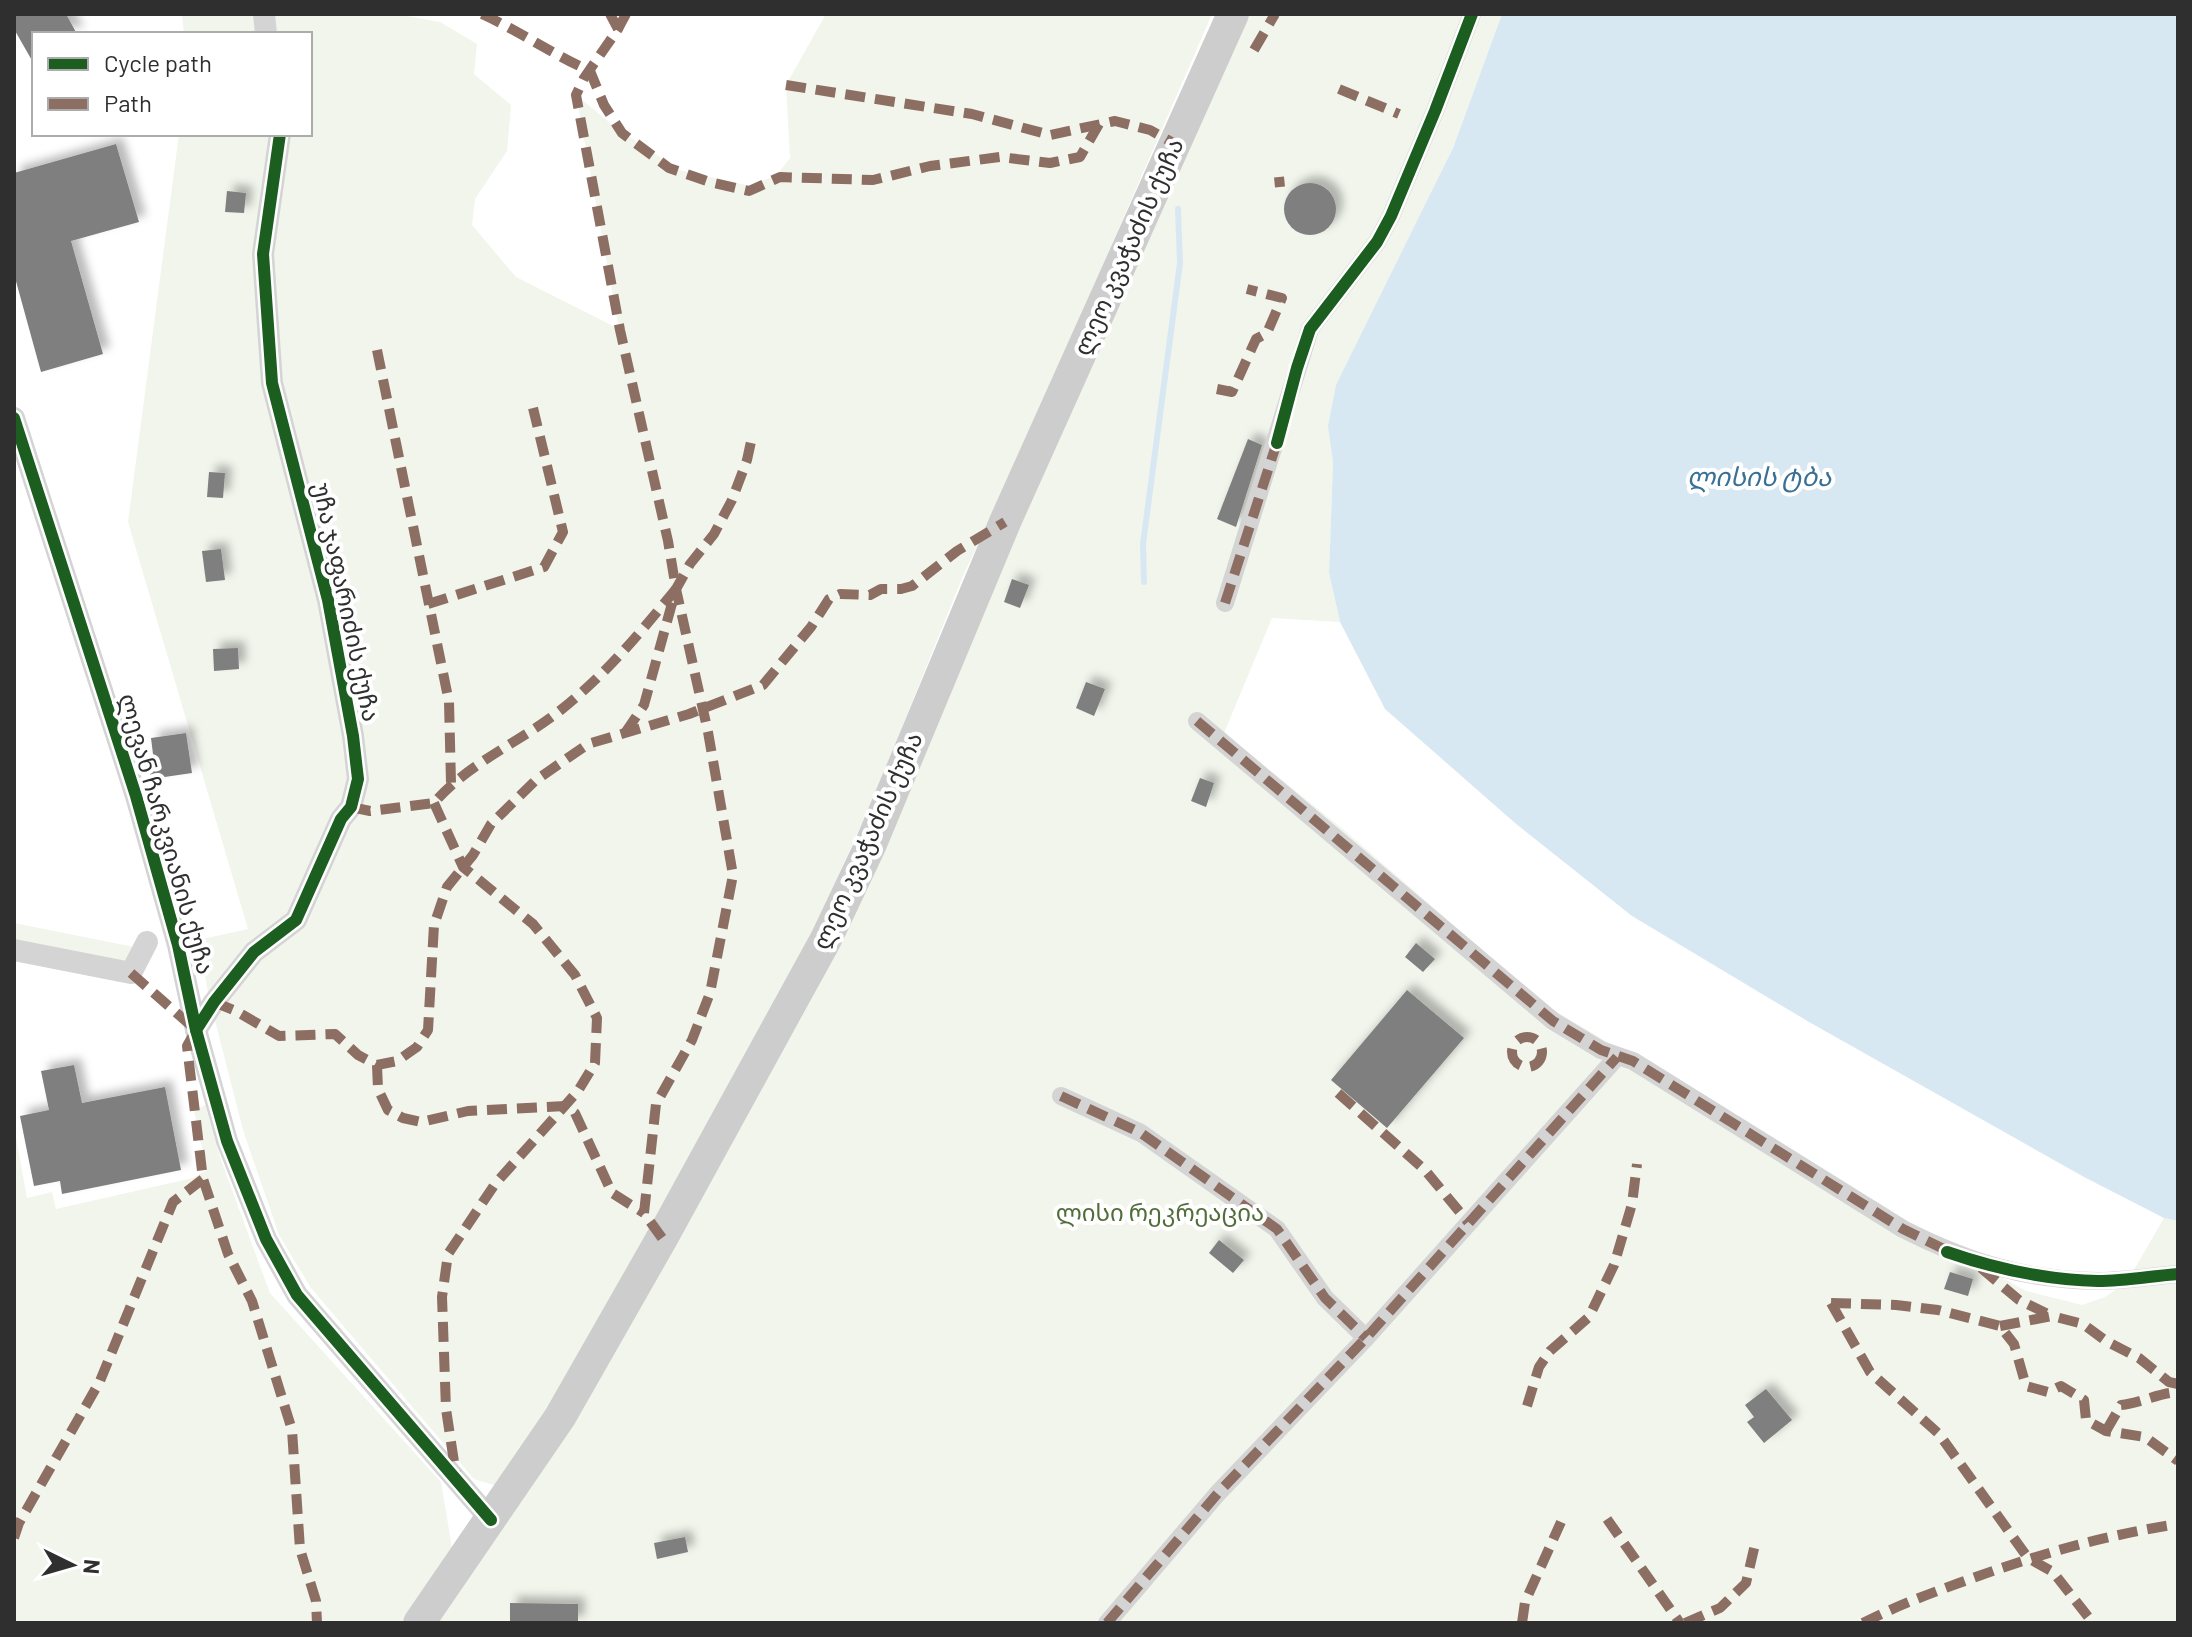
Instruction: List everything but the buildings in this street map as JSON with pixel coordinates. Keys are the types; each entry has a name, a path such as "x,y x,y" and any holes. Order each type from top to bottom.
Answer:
{"main road":[{"name":"ლეო კვაჭაძის ქუჩა","path":"419,1623 568,1403 707,1158 826,939 870,846 1011,509 1233,14"}],"street":[{"path":"1225,603 1310,329 1377,242 1391,216 1472,14"},
{"name":"უჩა ჯაფარიძის ქუჩა","path":"196,1030 254,952 296,920 341,819 351,807 358,779 328,600 272,383 263,254 280,136"},
{"name":"ლევან ჩარკვიანის ქუჩა","path":"14,418 136,796 178,945 196,1030 227,1141 266,1239 297,1295 491,1520"},
{"path":"1197,721 1532,1005 1601,1050 1633,1061 1864,1205 1947,1252 1972,1261 2051,1278 2101,1281 2178,1274"},
{"path":"14,950 131,973 147,942"},
{"path":"1107,1623 1218,1493 1366,1338 1617,1057"},
{"path":"1061,1096 1141,1133 1277,1229 1325,1298 1366,1338"}],"green space":[{"path":"182,14 396,14 440,22 477,44 474,74 511,105 507,151 475,199 472,225 516,277 619,329 576,95 615,127 679,170 750,186 777,175 790,158 786,85 826,14 1212,14 1025,444 962,578 874,797 800,959 551,1411 500,1487 474,1479 311,1288 279,1235 243,1130 209,997 198,940 248,929 128,522 179,136 312,136 312,32 184,32"},
{"name":"ლისი რეკრეაცია","path":"1247,14 1502,14 1453,148 1397,264 1329,426 1333,462 1329,573 1340,622 1272,618 1224,733 1345,831 1547,1006 2026,1291 2082,1305 2105,1297 2127,1282 2164,1218 2178,1221 2178,1623 434,1623 678,1241 817,989 878,863 1020,517"},
{"path":"14,923 134,947 131,973 14,945"},
{"path":"205,1105 222,1163 270,1293 441,1482 454,1560 408,1623 14,1623 14,1127 27,1198 52,1192 56,1209 193,1178 207,1170 194,1111"}],"water":[{"name":"ლისის ტბა","path":"1502,14 2178,14 2178,1221 2164,1218 2084,1177 1809,1022 1632,916 1515,823 1385,709 1340,622 1329,573 1333,462 1328,426 1336,385 1453,148"}],"waterway":[{"path":"1144,582 1143,544 1180,263 1178,209"}],"marked path":[{"path":"482,14 590,71 604,105 622,133 669,168 749,191 780,177 873,180 930,166 1000,157 1050,163 1080,157 1099,124"},
{"path":"351,807 370,811 434,803 479,764 546,721 579,695 622,652 676,589 620,330 576,95 618,29 610,14"},
{"path":"618,29 626,14"},
{"path":"1254,50 1275,14"},
{"path":"786,85 972,114 1050,135 1115,121 1150,130 1175,144"},
{"path":"1339,89 1399,114"},
{"path":"1279,177 1280,187"},
{"path":"1217,389 1232,392 1256,339 1267,333 1282,298 1247,289"},
{"path":"377,350 449,702 451,783"},
{"path":"428,604 544,567 563,532 533,408"},
{"path":"1225,603 1279,436"},
{"path":"625,733 644,705 676,589 690,564 714,534 732,500 752,437"},
{"path":"214,1002 279,1036 335,1034 358,1055 377,1065 397,1061 417,1047 428,1030 434,925 447,887 473,855 491,824 536,780 588,744 689,714 763,685 811,627 829,599 840,594 870,595 881,589 912,586 957,551 1005,522"},
{"path":"662,1238 644,1213 656,1104 692,1040 710,993 733,875 708,732 676,589"},
{"path":"1197,721 1553,1021 1601,1050 1633,1061 1903,1229 1952,1253"},
{"path":"434,803 463,867 533,924 575,975 597,1018 595,1063 578,1091 495,1184 448,1254 442,1297 446,1409 456,1475"},
{"path":"131,973 196,1030 187,1046 203,1179 228,1254 252,1301 292,1430 300,1549 316,1601 317,1623"},
{"path":"1527,1037 1538,1041 1542,1052 1538,1063 1527,1067 1516,1063 1512,1052 1516,1041 1527,1037"},
{"path":"1107,1623 1218,1493 1366,1338 1617,1057"},
{"path":"377,1065 378,1089 388,1110 421,1122 468,1111 565,1106 575,1113 612,1193 644,1213"},
{"path":"1338,1093 1425,1170 1468,1222"},
{"path":"1061,1096 1141,1133 1277,1229 1325,1298 1366,1338"},
{"path":"1527,1406 1539,1367 1550,1351 1589,1317 1614,1265 1632,1204 1637,1164"},
{"path":"14,1538 19,1523 100,1381 173,1202 203,1179"},
{"path":"1981,1268 2019,1300 2052,1316"},
{"path":"1831,1303 1938,1310 2000,1326 2014,1344 2026,1386 2048,1392 2061,1386 2084,1400 2086,1420 2106,1431 2145,1437 2178,1461"},
{"path":"1831,1303 1870,1372 1939,1434 2028,1558 2053,1572 2093,1623"},
{"path":"2000,1326 2052,1316 2083,1324 2106,1341 2139,1358 2169,1382 2178,1384"},
{"path":"2106,1431 2121,1405 2178,1392"},
{"path":"1607,1519 1680,1623"},
{"path":"1522,1623 1525,1602 1561,1522"},
{"path":"1863,1623 1934,1592 2040,1556 2121,1534 2178,1524"},
{"path":"1685,1623 1720,1608 1746,1583 1756,1540"}],"cycle path":[{"path":"1277,443 1310,329 1377,242 1391,216 1472,14"},
{"path":"196,1030 254,952 296,920 341,819 351,807 358,779 328,600 272,383 263,254 280,136"},
{"path":"14,418 136,796 178,945 196,1030 227,1141 266,1239 297,1295 491,1520"},
{"path":"1947,1252 2040,1276 2079,1280 2108,1281 2178,1274"}]}
